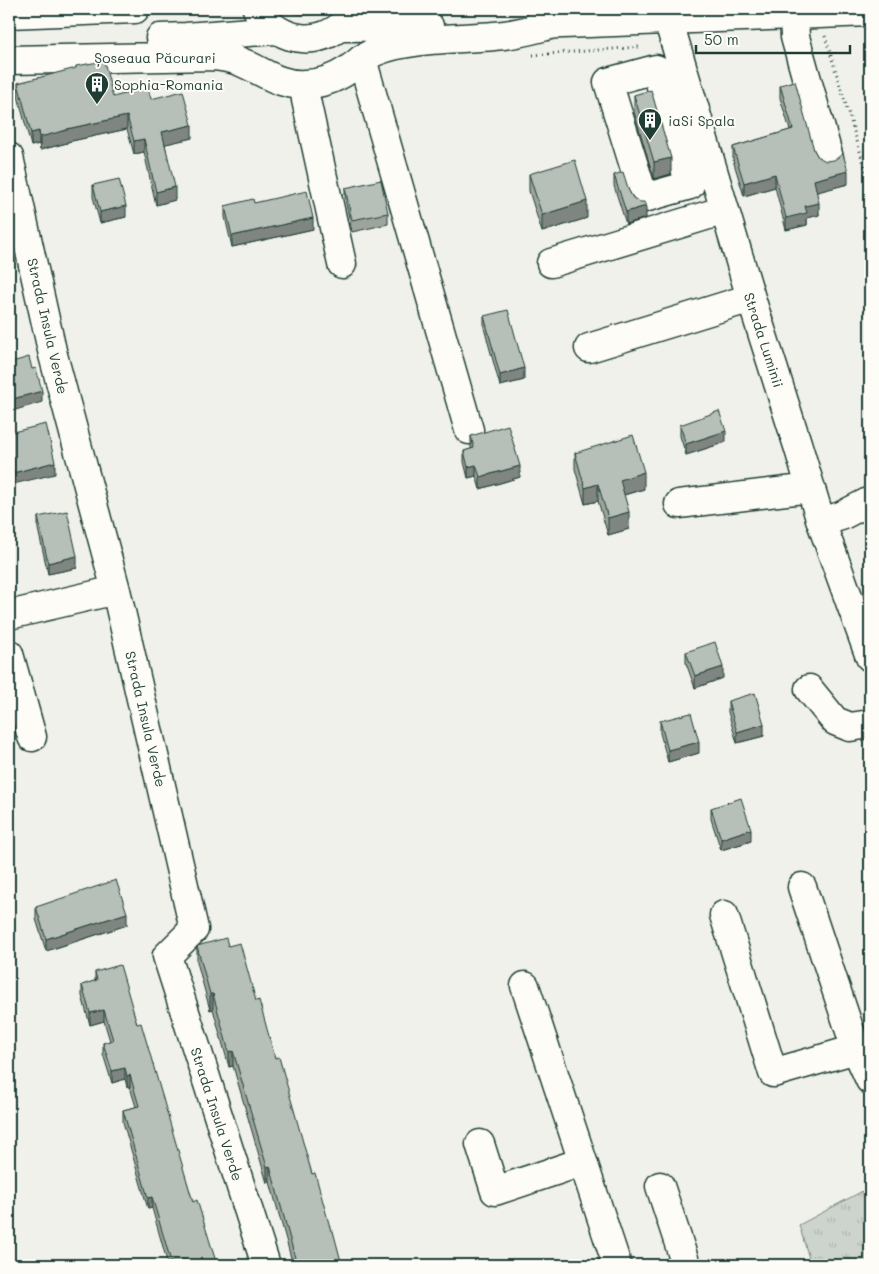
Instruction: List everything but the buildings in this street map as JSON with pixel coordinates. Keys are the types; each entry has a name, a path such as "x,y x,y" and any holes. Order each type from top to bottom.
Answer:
{"main road":[{"path":"9,14 135,9"},
{"path":"257,9 265,21 275,30 301,39 329,34 348,18 554,24 870,12"},
{"path":"794,15 795,37 829,158"},
{"name":"Strada Luminii","path":"668,19 751,298 821,522 870,658"},
{"name":"Șoseaua Păcurari","path":"9,60 215,56 242,62 286,83 304,84 334,78 376,51 425,41 517,34 554,24"},
{"path":"9,41 186,37 275,30"},
{"path":"362,59 469,430"},
{"path":"656,69 662,88 690,185 644,198 608,82 656,69"},
{"path":"662,88 682,69"},
{"path":"304,84 342,264"},
{"name":"Strada Insula Verde","path":"9,156 53,355 116,590 194,929 166,956 266,1265"},
{"path":"551,263 725,210"},
{"path":"589,348 751,298"},
{"path":"679,504 811,488"},
{"path":"821,522 841,516 870,501"},
{"path":"9,615 116,590"},
{"path":"9,654 32,737"},
{"path":"809,689 835,721 850,727 870,724"},
{"path":"802,887 856,1049 870,1080"},
{"path":"724,915 774,1073 856,1049"},
{"path":"525,986 616,1265"},
{"path":"480,1144 495,1191 582,1162"},
{"path":"660,1186 686,1265"}],"path":[{"path":"823,14 825,35 870,184"}],"green space":[{"path":"285,9 325,9 315,14 305,15"},
{"path":"870,1187 870,1265 811,1265 799,1225"}],"place":[{"name":"Sophia-Romania","path":"97,105"},
{"name":"iaSi Spala","path":"650,141"}]}
